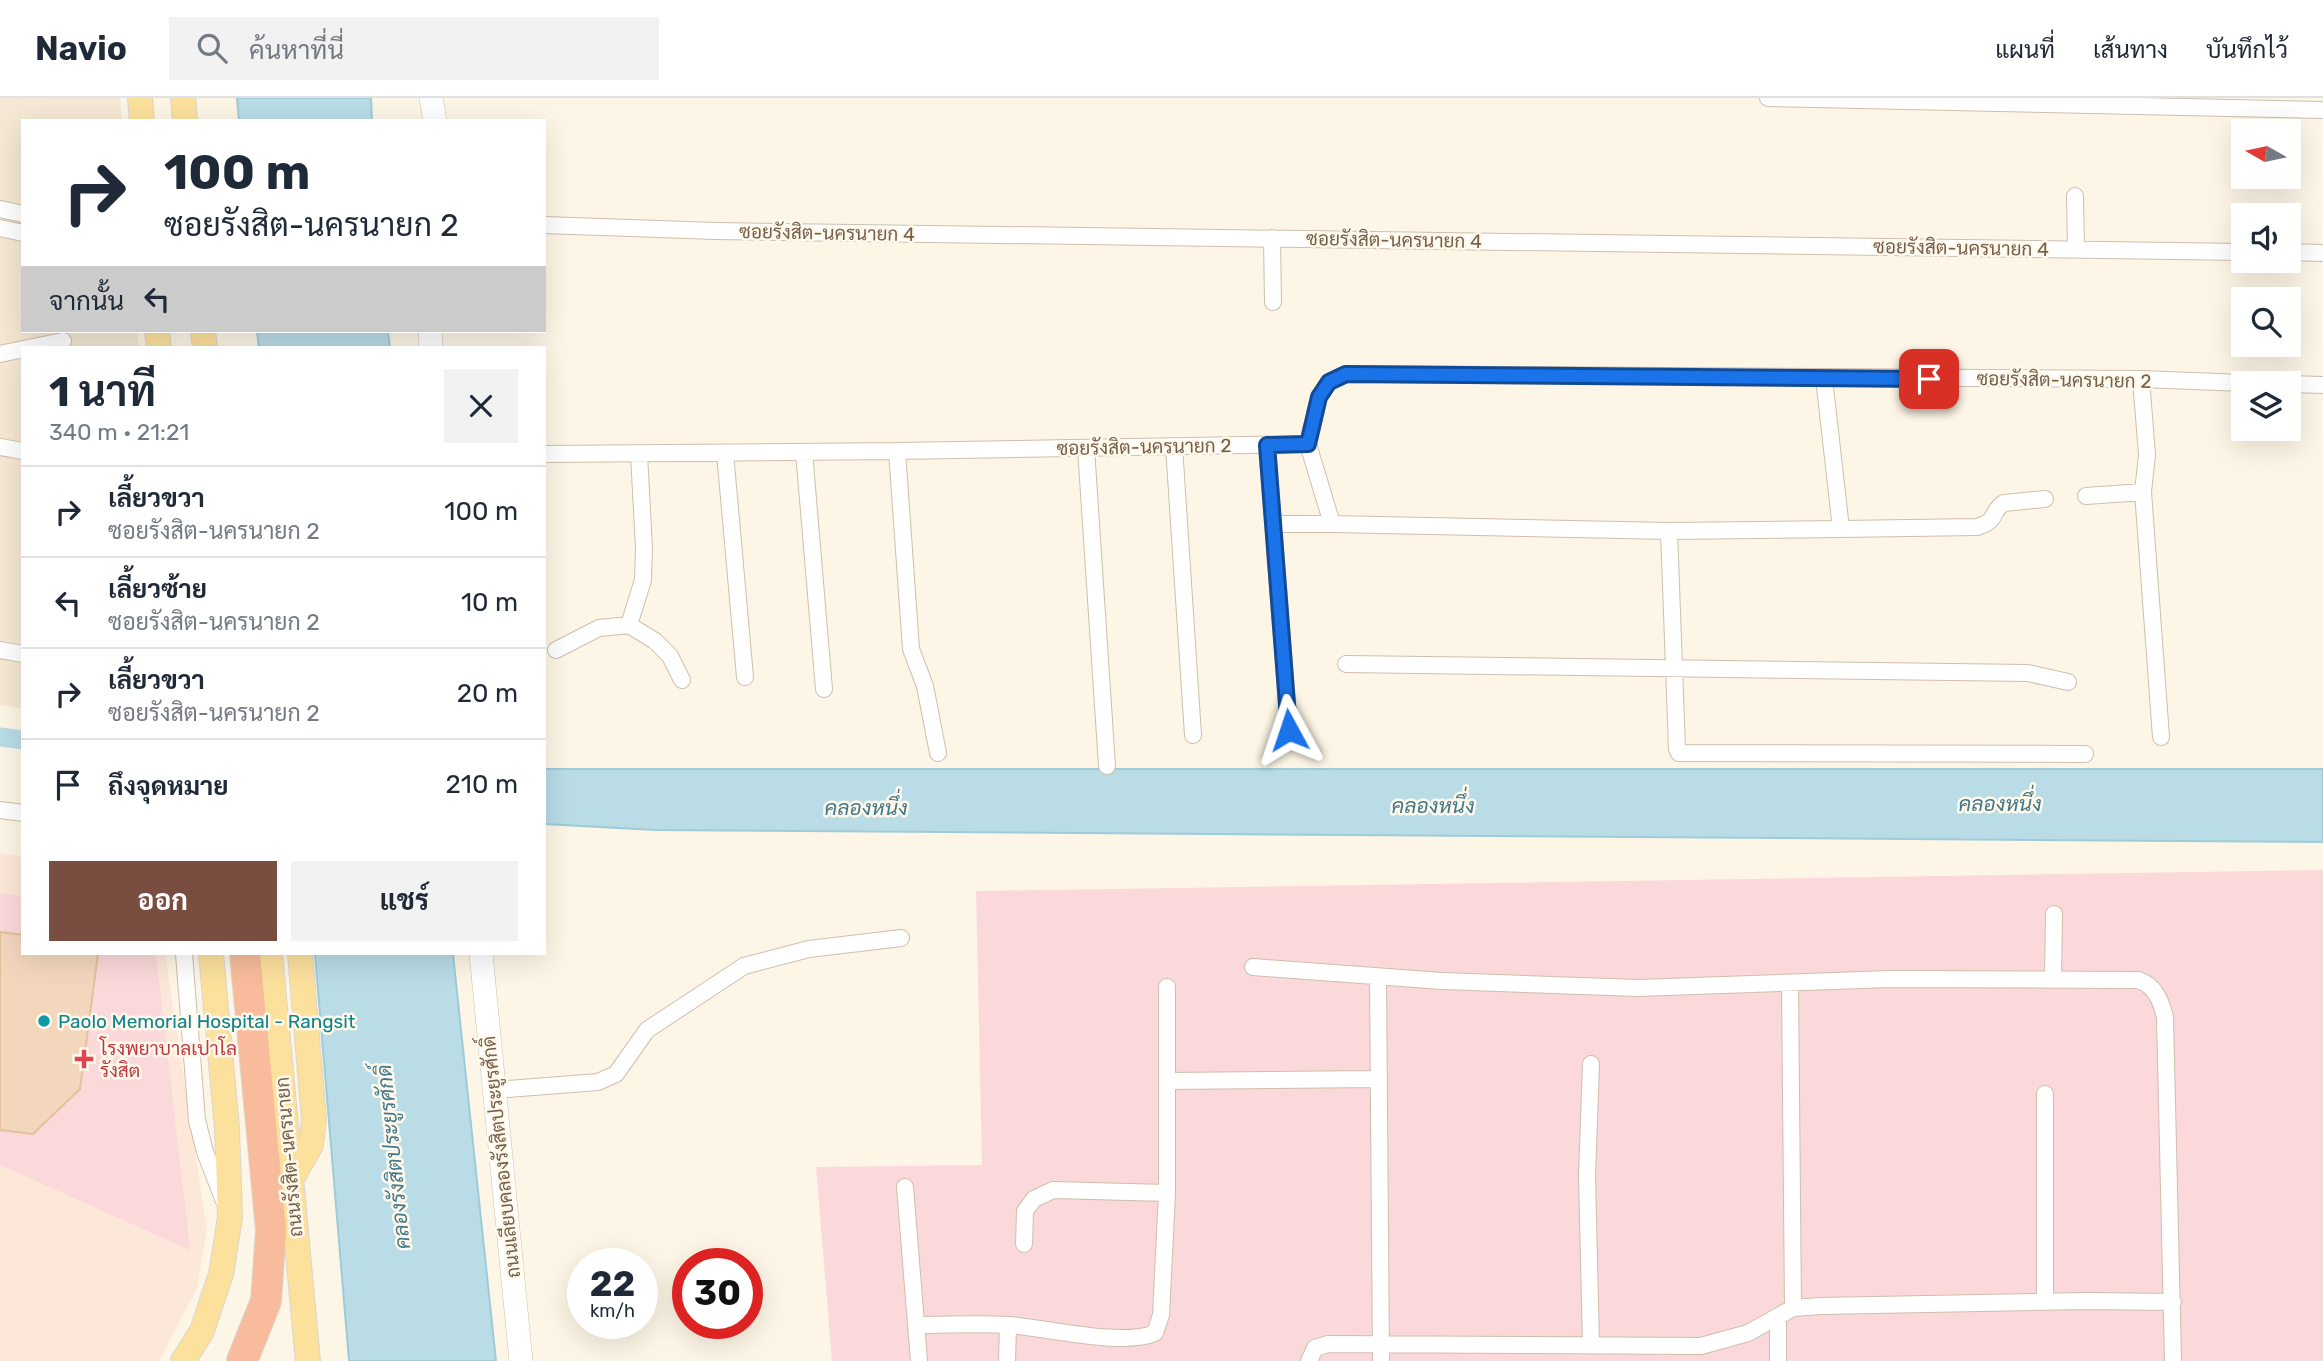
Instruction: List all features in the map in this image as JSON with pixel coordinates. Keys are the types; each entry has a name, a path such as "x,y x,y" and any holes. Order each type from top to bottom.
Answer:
{"highway":[{"path":"242,1361 266,1301 271,1230 245,955"}],"main road":[{"path":"140,98 142,119"},
{"path":"183,98 185,119"},
{"path":"183,1361 202,1331 221,1272 230,1217 227,1128 211,955"},
{"name":"ถนนรังสิต-นครนายก","path":"270,955 308,1361"},
{"path":"291,1180 311,1145 314,1120 300,955"},
{"path":"290,1361 294,1216"}],"street":[{"path":"431,98 435,119"},
{"path":"1768,98 2323,110"},
{"path":"2075,196 2076,249"},
{"path":"0,209 21,214"},
{"name":"ซอยรังสิต-นครนายก 4","path":"546,225 730,231 2231,252"},
{"path":"0,228 21,233"},
{"path":"1272,238 1273,302"},
{"path":"2301,252 2323,253"},
{"path":"34,346 63,341"},
{"path":"0,354 21,348"},
{"name":"ซอยรังสิต-นครนายก 2","path":"546,454 897,452 1308,444 1319,397 1329,382 1346,374 2141,379 2231,382"},
{"path":"1824,378 1841,529"},
{"path":"2141,379 2147,455 2143,492 2161,737"},
{"path":"2301,384 2323,385"},
{"path":"1308,444 1332,524"},
{"path":"1267,445 1289,730"},
{"path":"1174,446 1193,735"},
{"path":"0,447 21,452"},
{"path":"1086,447 1107,766"},
{"path":"804,452 824,689"},
{"path":"897,452 911,649 925,686 938,753"},
{"path":"724,453 745,677"},
{"path":"629,625 642,580 644,548 639,454"},
{"path":"2086,496 2143,492"},
{"path":"1273,524 1669,531 1977,527 1987,525 1994,519 1999,506 2004,503 2045,499"},
{"path":"1669,531 1677,749 1682,754 2085,754"},
{"path":"556,650 599,628 629,625 655,641 670,656 682,680"},
{"path":"0,650 21,654"},
{"path":"1346,664 2028,673 2068,682"},
{"path":"0,810 21,813"},
{"path":"2053,980 2054,914"},
{"path":"494,1090 598,1082 616,1074 647,1030 744,966 809,949 901,939"},
{"path":"184,955 197,1120 205,1152 230,1217"},
{"name":"ถนนเลียบคลองรังสิตประยูรศักดิ์","path":"481,955 521,1361"},
{"path":"1253,967 1442,982 1638,988 1889,979 2146,982 2161,1002 2165,1017 2174,1361"},
{"path":"1378,977 1380,1353"},
{"path":"1790,984 1793,1308"},
{"path":"916,1325 1008,1325 1120,1338 1142,1338 1155,1334 1161,1315 1167,1193 1167,987"},
{"path":"1591,1064 1587,1176 1591,1345"},
{"path":"1168,1082 1377,1079"},
{"path":"2045,1094 2045,1302"},
{"path":"905,1187 919,1361"},
{"path":"1024,1244 1025,1211 1034,1199 1053,1190 1167,1193"},
{"path":"1309,1361 1315,1348 1328,1344 1380,1353 1591,1345 1701,1346 1748,1332 1793,1308 1821,1306 2174,1302"},
{"path":"1778,1317 1778,1361"},
{"path":"1007,1361 1008,1325"}],"shaded area":[{"path":"0,98 120,98 122,119 21,119 21,333 137,333 139,346 21,346 21,709 0,705"},
{"path":"0,853 21,857 21,955 165,955 207,1230 197,1288 159,1361 0,1361"},
{"path":"2323,870 2323,1361 832,1361 816,1167 982,1165 976,891"},
{"name":"โรงพยาบาลเปาโล รังสิต","path":"0,893 21,897 21,955 156,955 190,1250 0,1165"}],"water":[{"path":"237,98 371,98 372,119 239,119"},
{"path":"257,333 388,333 390,346 259,346"},
{"path":"546,769 2323,769 2323,842 655,830 546,824"},
{"name":"คลองรังสิตประยูรศักดิ์","path":"315,955 453,955 496,1361 349,1361"}],"building":[{"name":"Paolo Memorial Hospital - Rangsit","path":"0,932 21,935 21,955 98,955 80,1089 33,1134 0,1130"}],"waterway":[{"name":"คลองหนึ่ง","path":"0,737 21,740"}],"place":[{"name":"Paolo Memorial Hospital - Rangsit","path":"44,1021"},
{"name":"โรงพยาบาลเปาโล รังสิต","path":"84,1059"}],"route":[{"path":"1289,730 1267,445 1308,444 1319,397 1329,382 1346,374 1929,379"}]}
